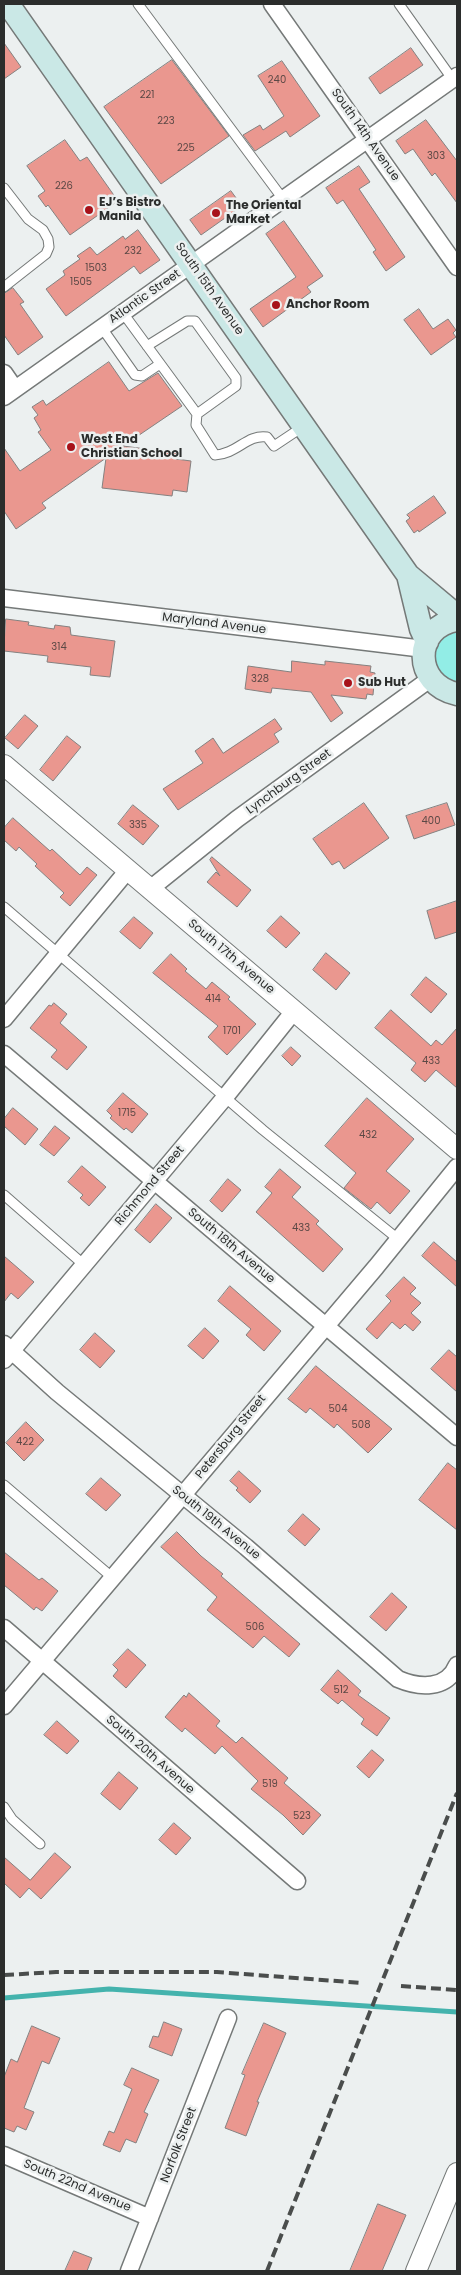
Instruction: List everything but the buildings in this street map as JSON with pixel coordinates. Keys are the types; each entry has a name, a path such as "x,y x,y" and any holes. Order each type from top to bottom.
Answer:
{"main road":[{"name":"South 15th Avenue","path":"8,4 408,576 457,616"},
{"name":"South 15th Avenue","path":"408,576 426,645 423,659 430,678"},
{"path":"426,645 440,626 457,620"},
{"path":"430,678 442,690 457,694"}],"street":[{"name":"South 14th Avenue","path":"272,4 457,267"},
{"name":"Atlantic Street","path":"9,393 455,78"},
{"path":"4,373 9,393"},
{"name":"Maryland Avenue","path":"4,598 426,645"},
{"name":"Lynchburg Street","path":"150,889 238,819 430,678"},
{"name":"South 17th Avenue","path":"4,765 457,1148"},
{"path":"4,1019 128,870"},
{"name":"Richmond Street","path":"6,1351 226,1096 294,1011"},
{"name":"South 18th Avenue","path":"4,1054 457,1437"},
{"name":"Petersburg Street","path":"4,1706 183,1496 457,1167"},
{"name":"South 19th Avenue","path":"6,1351 246,1546 398,1679 410,1685 434,1685 447,1680 457,1665"},
{"name":"South 20th Avenue","path":"4,1628 41,1662 297,1881"},
{"name":"Norfolk Street","path":"129,2271 228,2018"},
{"name":"South 22nd Avenue","path":"4,2155 150,2218"},
{"path":"416,2271 457,2174"}],"lane":[{"path":"138,4 283,199"},
{"path":"399,4 455,78"},
{"path":"4,188 28,219 43,230 48,239 49,247 46,254 4,287"},
{"path":"123,313 197,414 196,425 216,455 226,455 257,436 267,437 274,446 304,426"},
{"path":"147,346 187,321 195,321 236,378 236,386 197,414"},
{"path":"102,328 135,375 142,376 160,364"},
{"path":"4,907 264,1130 398,1239"},
{"path":"4,1195 83,1264"},
{"path":"4,1485 113,1578"},
{"path":"4,1807 12,1818 40,1844"}],"shaded area":[{"path":"457,627 457,689 441,680 432,655 438,639"}],"waterway":[{"path":"4,1998 109,1989 457,2012"}],"railway":[{"path":"267,2271 457,1793"},
{"path":"4,1975 56,1972 217,1972 363,1983"},
{"path":"401,1986 457,1990"}],"place":[{"name":"EJ’s Bistro Manila","path":"89,210"},
{"name":"The Oriental Market","path":"216,213"},
{"name":"Anchor Room","path":"276,305"},
{"name":"West End Christian School","path":"71,447"},
{"name":"Sub Hut","path":"348,683"}]}
